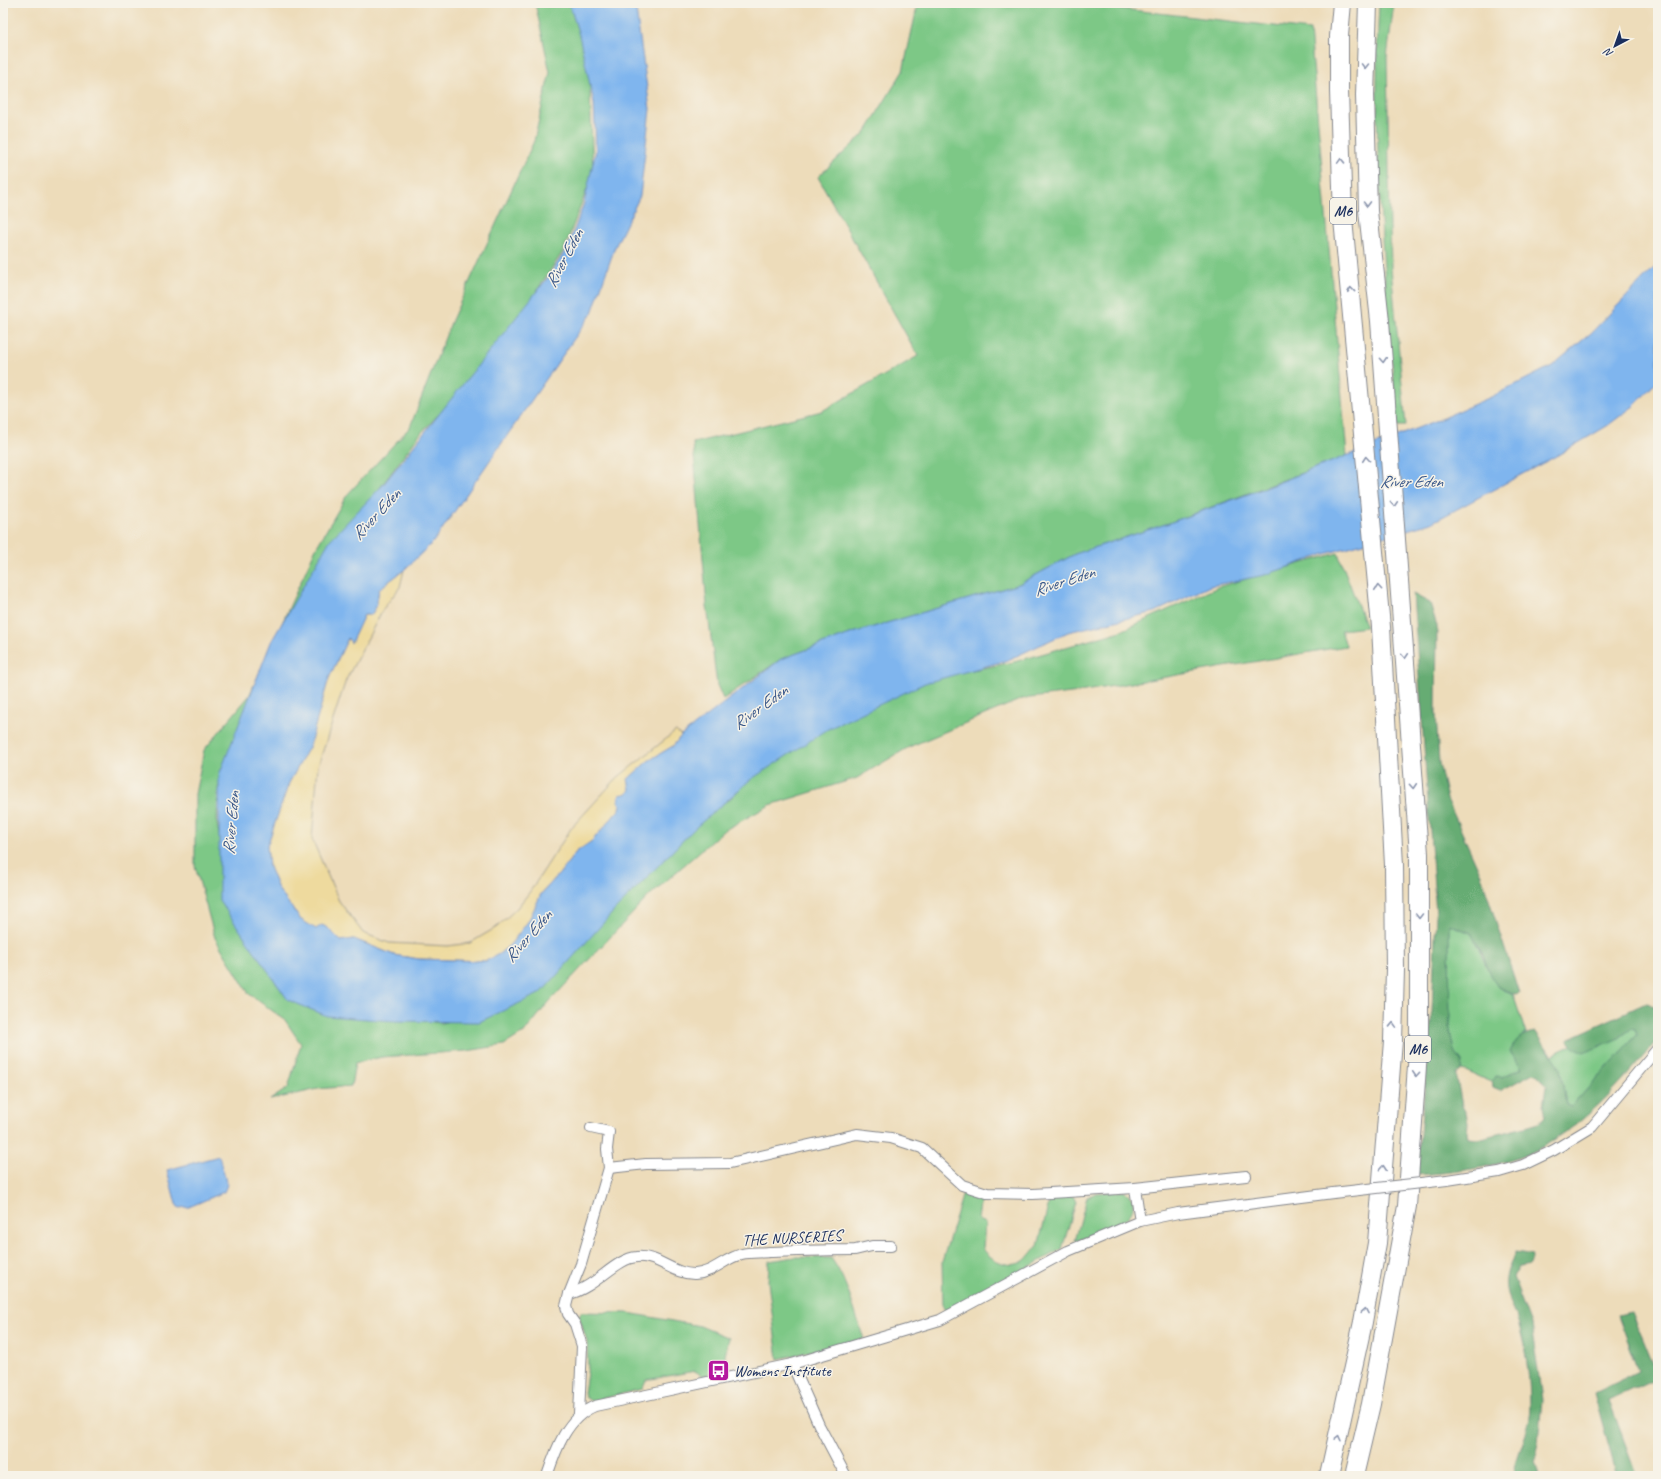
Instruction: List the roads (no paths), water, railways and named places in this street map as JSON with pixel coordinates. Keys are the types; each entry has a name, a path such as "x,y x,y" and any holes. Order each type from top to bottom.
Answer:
{"highway":[{"name":"M6","path":"1329,1476 1352,1375 1376,1243 1393,1041 1395,970 1394,866 1381,627 1355,329 1343,219 1339,91 1339,36 1342,3"},
{"name":"M6","path":"1354,1476 1371,1404 1407,1206 1419,1038 1418,854 1380,321 1368,211 1365,95 1368,3"}],"street":[{"path":"547,1476 556,1449 574,1419 579,1414 595,1406 792,1364 940,1320 1068,1251 1140,1221 1178,1213 1447,1180 1499,1172 1523,1165 1554,1150 1592,1127 1658,1048"},
{"path":"579,1414 582,1346 575,1324 568,1314 566,1306 569,1294 581,1264 609,1168 607,1149 609,1132 591,1128"},
{"path":"609,1168 646,1164 730,1163 857,1134 891,1138 922,1148 962,1185 987,1193 1033,1194 1136,1188 1246,1176"},
{"path":"1136,1188 1140,1221"},
{"name":"THE NURSERIES","path":"569,1294 578,1292 593,1284 622,1262 638,1257 660,1263 679,1272 694,1274 710,1271 723,1262 742,1254 855,1250 872,1246 891,1246"},
{"path":"792,1364 819,1425 846,1476"}],"water":[{"name":"River Eden","path":"569,3 635,3 650,109 640,196 615,247 592,313 434,541 404,570 379,589 376,607 371,615 364,615 351,643 348,638 329,678 309,747 289,783 267,846 269,867 278,889 300,919 316,929 322,925 328,928 341,941 354,939 394,955 419,959 486,961 499,954 510,945 529,920 541,894 576,852 592,841 619,810 621,806 618,801 620,795 628,793 630,789 628,779 648,761 673,746 681,736 781,659 853,633 1019,584 1075,554 1169,523 1262,489 1438,420 1491,397 1552,366 1591,333 1658,264 1658,380 1635,405 1607,426 1558,455 1431,523 1325,554 1265,575 1210,586 1155,612 1068,632 1008,660 925,683 828,729 750,780 694,829 613,912 541,993 479,1022 394,1021 327,1016 288,1000 219,900 219,775 271,642 330,540 382,486 549,276 568,247 584,203 596,150 594,103 579,35"},
{"path":"219,1156 227,1185 224,1192 189,1207 179,1208 176,1204 167,1170"}],"place":[{"name":"Womens Institute","path":"718,1371"}]}
